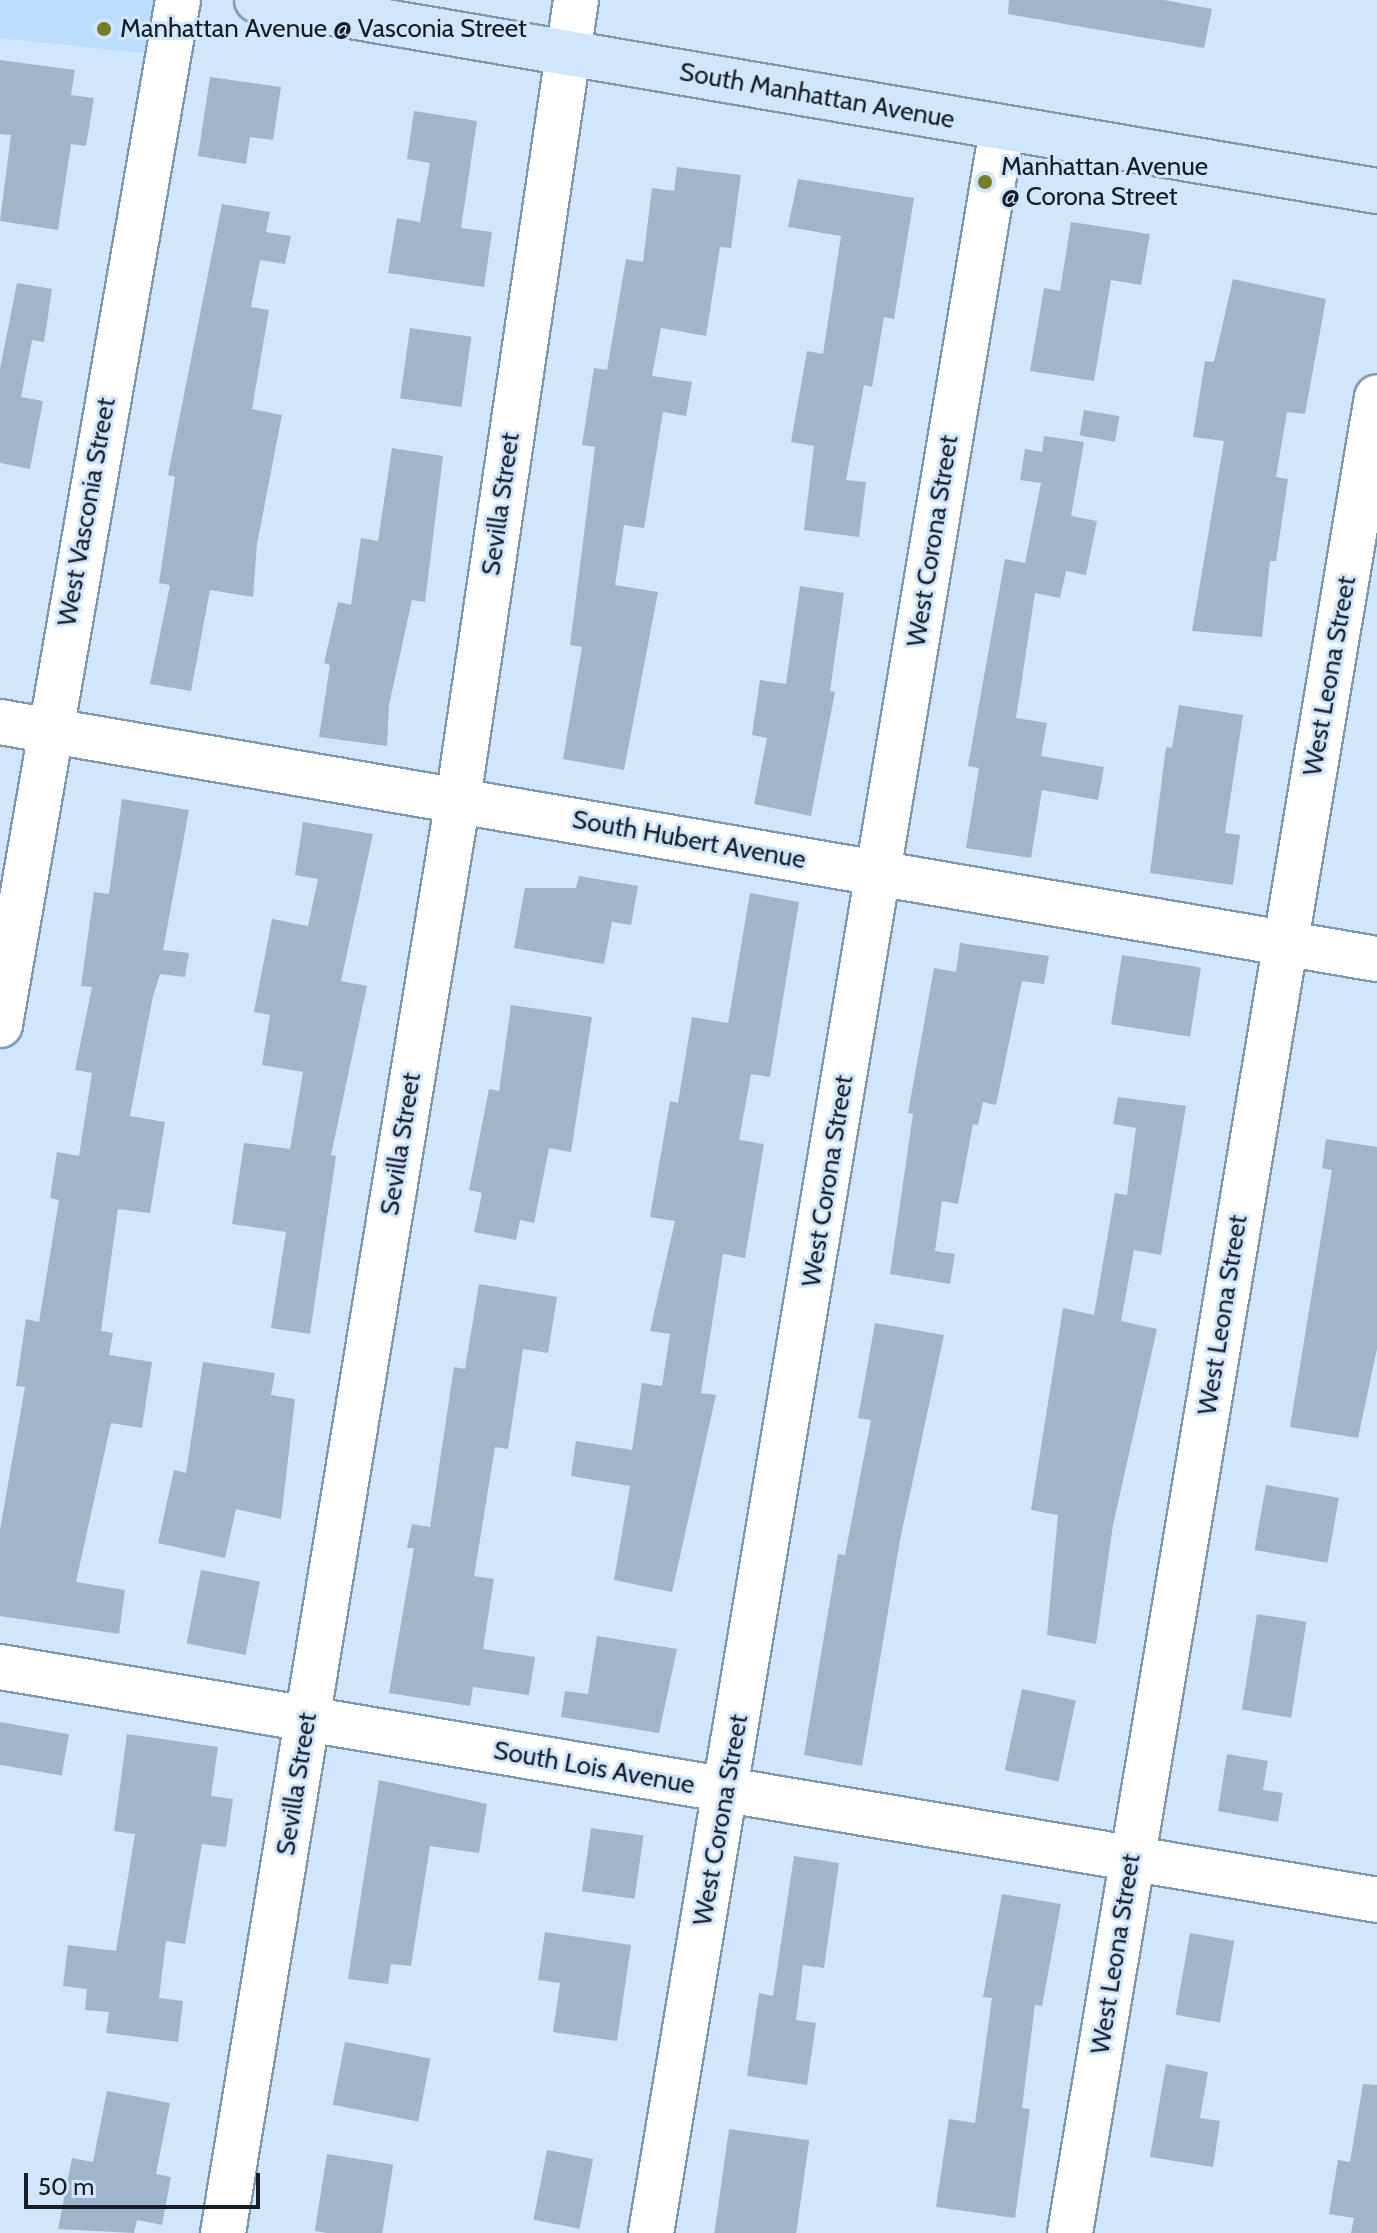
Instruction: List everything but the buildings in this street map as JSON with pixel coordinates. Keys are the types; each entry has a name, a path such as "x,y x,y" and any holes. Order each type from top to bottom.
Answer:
{"main road":[{"name":"South Manhattan Avenue","path":"257,0 1377,191"}],"street":[{"name":"West Vasconia Street","path":"0,1025 178,0"},
{"name":"Sevilla Street","path":"223,2233 458,800 576,0"},
{"name":"West Corona Street","path":"651,2233 1002,128"},
{"name":"West Leona Street","path":"1070,2233 1377,397"},
{"name":"South Hubert Avenue","path":"0,722 1377,959"},
{"name":"South Lois Avenue","path":"0,1667 1377,1900"}],"shaded area":[{"path":"0,0 159,0 150,54 0,38"}],"place":[{"name":"Manhattan Avenue @ Vasconia Street","path":"104,29"},
{"name":"Manhattan Avenue @ Corona Street","path":"985,182"}]}
